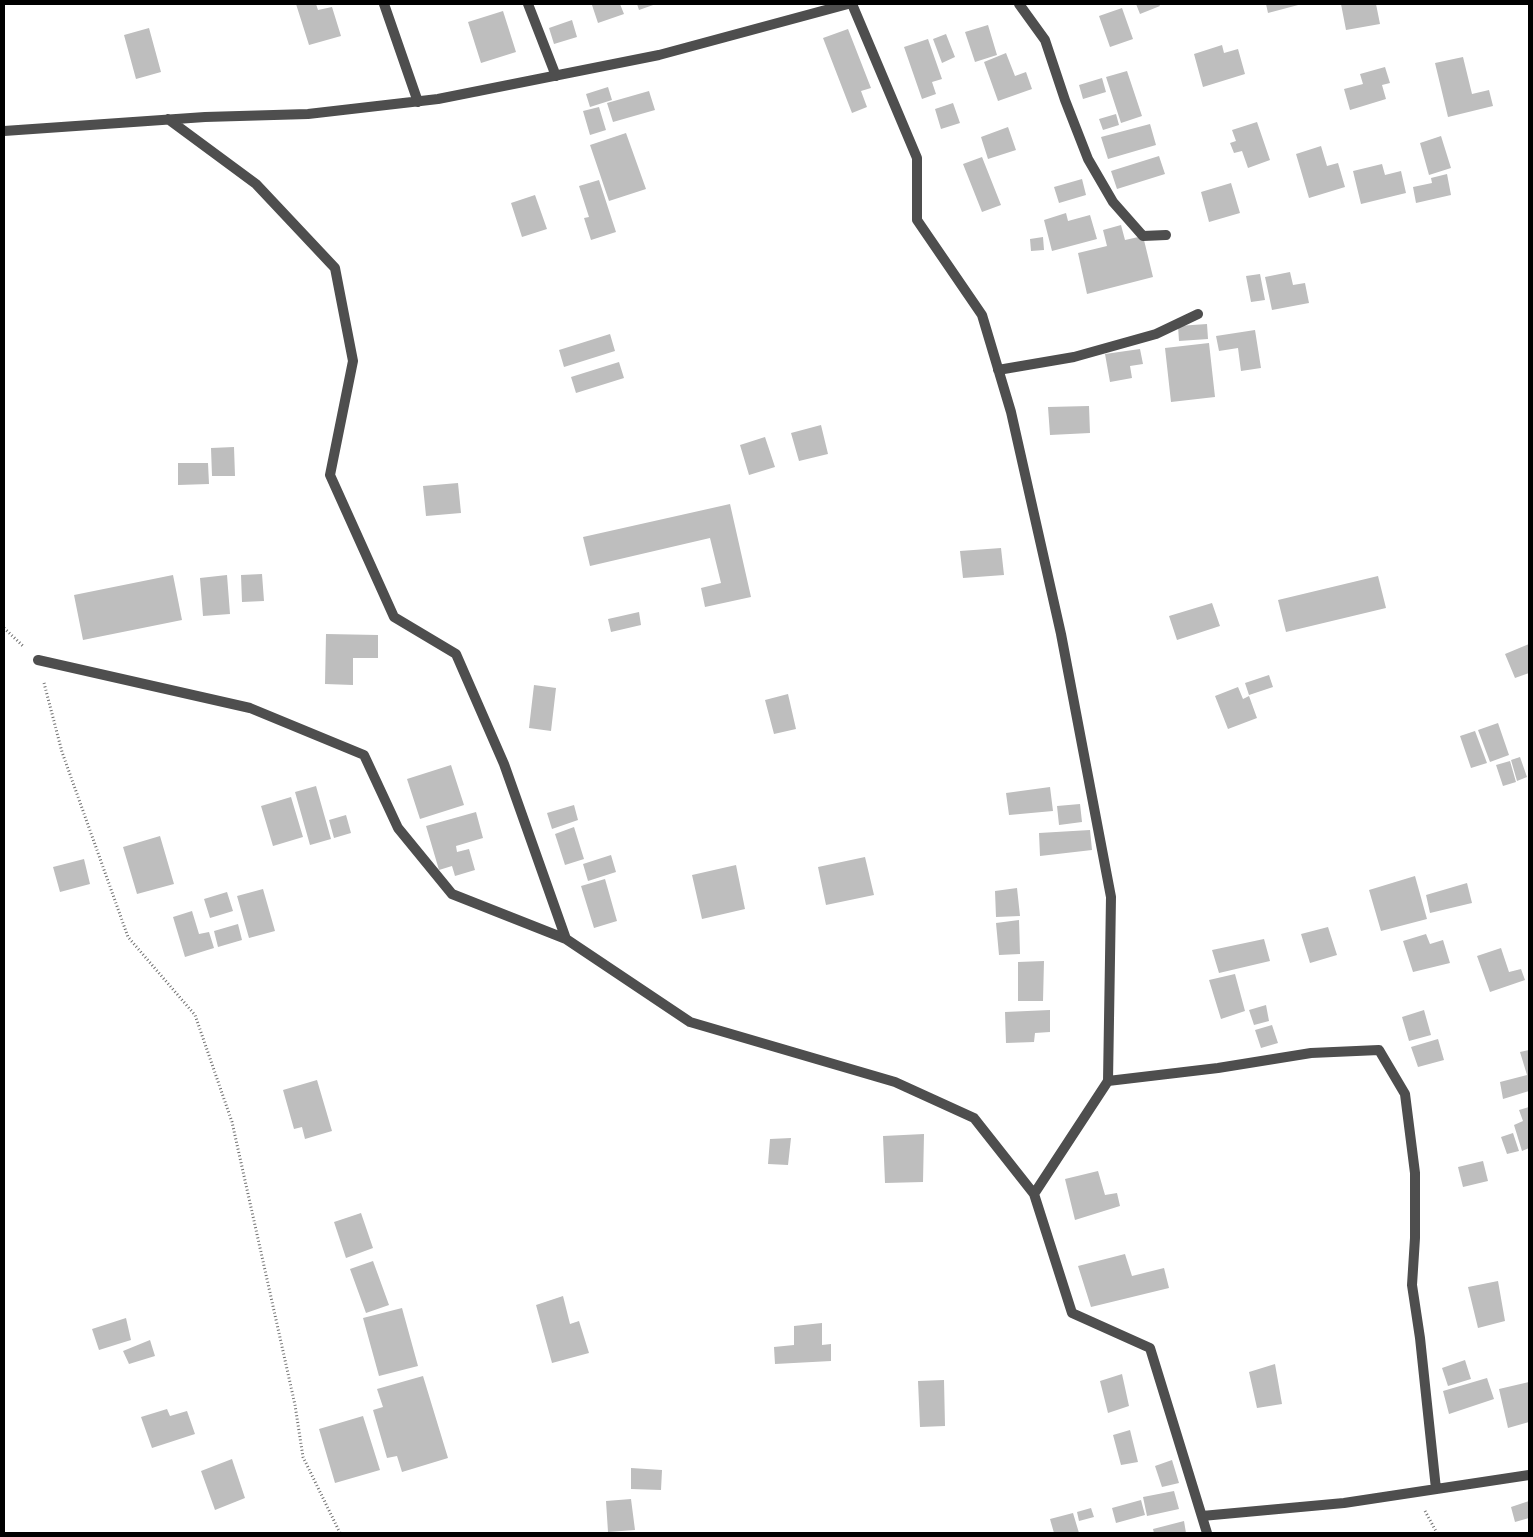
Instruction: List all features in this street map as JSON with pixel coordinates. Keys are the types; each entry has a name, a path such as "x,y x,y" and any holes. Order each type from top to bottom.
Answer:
{"street":[{"path":"384,4 418,102"},
{"path":"528,4 556,76"},
{"path":"4,131 205,117 308,114 438,99 659,55 848,4"},
{"path":"852,4 917,158 917,220 982,315 1011,412 1061,634 1111,896 1108,1081 1034,1194"},
{"path":"1019,4 1045,40 1065,100 1088,159 1113,202 1143,236 1166,235"},
{"path":"168,120 256,184 335,268 353,361 330,474 394,617 456,654 504,764 566,939"},
{"path":"998,370 1074,357 1147,337 1198,314"},
{"path":"38,660 250,708 364,755 398,828 452,894 566,939 690,1022 895,1082 974,1118 1034,1194 1072,1313 1150,1348 1207,1533"},
{"path":"1108,1081 1218,1068 1312,1053 1378,1050 1405,1094 1415,1173 1415,1238 1412,1285 1420,1338 1436,1489"},
{"path":"1202,1516 1344,1503 1529,1475"}],"path":[{"path":"4,628 38,660 62,752 128,937 194,1015 232,1122 295,1405 303,1457 340,1533"}],"building":[{"path":"296,4 316,4 318,10 332,7 341,36 309,45"},
{"path":"620,4 624,14 598,23 592,5"},
{"path":"637,4 656,4 639,10"},
{"path":"1136,4 1159,4 1160,6 1140,14"},
{"path":"1266,4 1302,4 1268,13"},
{"path":"1341,4 1376,4 1380,24 1346,30"},
{"path":"1122,8 1133,39 1110,47 1099,16"},
{"path":"503,11 516,52 481,63 468,22"},
{"path":"572,20 577,37 554,44 549,28"},
{"path":"988,25 997,55 975,62 965,32"},
{"path":"149,28 161,72 136,79 124,35"},
{"path":"848,29 871,88 861,91 867,107 852,113 823,38"},
{"path":"946,34 955,57 942,63 933,39"},
{"path":"928,39 942,79 932,82 936,94 922,99 904,47"},
{"path":"1222,45 1224,53 1238,49 1245,74 1203,87 1194,54"},
{"path":"1006,53 1015,76 1026,72 1032,89 998,101 984,62"},
{"path":"1463,57 1472,94 1489,90 1493,106 1448,117 1435,63"},
{"path":"1385,67 1390,83 1382,85 1386,99 1350,110 1344,89 1363,84 1360,74"},
{"path":"1127,71 1142,116 1121,123 1106,77"},
{"path":"1102,78 1106,92 1083,99 1079,85"},
{"path":"608,87 612,100 590,107 586,94"},
{"path":"649,91 655,110 613,122 607,103"},
{"path":"953,103 960,123 941,129 935,109"},
{"path":"599,107 606,130 590,135 583,111"},
{"path":"1116,114 1119,125 1103,130 1099,119"},
{"path":"1257,122 1270,160 1248,168 1242,151 1234,153 1230,143 1236,141 1232,130"},
{"path":"1150,124 1156,145 1108,159 1101,137"},
{"path":"1008,127 1016,150 988,159 981,137"},
{"path":"626,133 646,189 609,201 590,145"},
{"path":"1441,136 1451,168 1429,175 1420,143"},
{"path":"1321,146 1327,166 1338,163 1345,187 1309,198 1296,154"},
{"path":"1159,156 1165,174 1117,189 1111,171"},
{"path":"982,157 1001,205 982,212 963,164"},
{"path":"1382,164 1385,175 1401,171 1406,193 1361,204 1353,171"},
{"path":"1447,174 1451,195 1416,203 1413,187 1432,183 1431,178"},
{"path":"1082,179 1086,195 1059,203 1054,187"},
{"path":"599,180 616,232 591,240 584,218 589,217 579,186"},
{"path":"1231,183 1240,213 1209,222 1201,192"},
{"path":"535,195 547,229 522,237 511,203"},
{"path":"1066,213 1068,221 1090,215 1097,239 1052,251 1044,220"},
{"path":"1121,225 1125,240 1143,236 1153,277 1087,294 1078,253 1107,246 1103,230"},
{"path":"1043,237 1044,250 1031,251 1030,239"},
{"path":"1290,272 1293,285 1305,283 1309,303 1272,310 1265,277"},
{"path":"1260,274 1265,300 1251,302 1246,276"},
{"path":"1207,324 1208,339 1179,341 1178,326"},
{"path":"1255,330 1261,368 1241,371 1238,348 1219,351 1216,336"},
{"path":"610,334 615,351 564,367 559,350"},
{"path":"1209,343 1215,397 1171,402 1165,348"},
{"path":"1140,349 1143,364 1130,366 1132,378 1110,382 1105,354"},
{"path":"619,362 624,378 576,393 571,377"},
{"path":"1089,406 1090,433 1050,435 1048,407"},
{"path":"821,425 828,454 799,461 791,433"},
{"path":"765,437 775,467 749,475 740,445"},
{"path":"234,447 235,476 212,476 211,448"},
{"path":"178,463 208,463 209,484 178,485"},
{"path":"458,483 461,513 426,516 423,486"},
{"path":"730,504 751,597 705,607 701,588 721,583 710,538 590,566 583,537"},
{"path":"1001,548 1004,575 963,578 960,551"},
{"path":"262,574 264,601 242,602 241,575"},
{"path":"173,575 182,620 83,640 74,595"},
{"path":"227,575 230,614 203,616 200,578"},
{"path":"1378,576 1386,608 1286,632 1278,600"},
{"path":"1212,603 1220,626 1177,640 1169,616"},
{"path":"639,612 641,625 611,632 608,619"},
{"path":"326,634 378,635 378,658 353,658 353,685 325,684"},
{"path":"1529,644 1529,673 1515,678 1505,654"},
{"path":"1269,675 1273,687 1249,695 1245,683"},
{"path":"534,685 556,688 551,731 529,728"},
{"path":"1238,687 1243,699 1249,696 1257,718 1228,729 1215,696"},
{"path":"788,694 796,729 774,734 765,700"},
{"path":"1498,723 1509,755 1490,762 1478,730"},
{"path":"1475,731 1487,763 1471,768 1460,736"},
{"path":"1520,757 1527,777 1517,781 1511,760"},
{"path":"1510,761 1516,782 1503,786 1496,765"},
{"path":"451,765 464,805 420,819 407,779"},
{"path":"316,786 331,839 310,845 295,792"},
{"path":"1050,787 1053,811 1009,815 1006,793"},
{"path":"291,797 303,837 273,846 261,806"},
{"path":"1080,804 1082,822 1059,825 1057,806"},
{"path":"574,805 578,820 552,829 547,813"},
{"path":"476,812 483,838 456,846 457,852 469,849 475,870 455,876 452,866 439,870 426,826"},
{"path":"346,815 351,833 334,838 329,820"},
{"path":"574,827 584,859 565,865 555,834"},
{"path":"1090,830 1092,850 1040,856 1039,833"},
{"path":"160,836 174,884 137,894 123,847"},
{"path":"611,855 616,872 588,881 583,864"},
{"path":"865,857 874,895 826,905 818,867"},
{"path":"84,859 90,884 60,892 53,867"},
{"path":"736,865 745,909 702,919 692,875"},
{"path":"1415,876 1427,919 1381,931 1369,890"},
{"path":"605,879 617,921 594,928 581,886"},
{"path":"1467,883 1472,903 1430,913 1426,895"},
{"path":"1017,888 1020,916 996,917 995,891"},
{"path":"263,889 275,931 249,938 237,896"},
{"path":"227,892 233,911 210,918 204,899"},
{"path":"192,911 199,934 209,932 214,948 185,957 173,917"},
{"path":"1019,920 1020,954 999,955 996,923"},
{"path":"238,924 242,940 218,947 214,931"},
{"path":"1328,927 1337,955 1310,963 1301,934"},
{"path":"1426,934 1430,944 1443,940 1450,963 1413,972 1403,941"},
{"path":"1264,939 1270,961 1219,973 1212,950"},
{"path":"1501,948 1509,972 1521,969 1525,980 1490,992 1477,956"},
{"path":"1044,961 1043,1001 1018,1001 1018,962"},
{"path":"1235,974 1245,1011 1221,1019 1209,980"},
{"path":"1266,1005 1269,1021 1254,1025 1249,1010"},
{"path":"1050,1010 1050,1032 1035,1033 1034,1042 1006,1043 1005,1012"},
{"path":"1424,1010 1431,1035 1409,1041 1402,1017"},
{"path":"1272,1025 1278,1043 1261,1048 1255,1030"},
{"path":"1438,1039 1444,1060 1418,1067 1411,1047"},
{"path":"1529,1050 1529,1091 1503,1099 1500,1082 1527,1075 1520,1052"},
{"path":"317,1080 332,1131 305,1139 302,1127 294,1129 283,1090"},
{"path":"1529,1107 1529,1148 1522,1151 1514,1125 1523,1121 1519,1110"},
{"path":"1513,1133 1519,1151 1507,1154 1501,1137"},
{"path":"924,1134 923,1182 885,1183 883,1136"},
{"path":"791,1138 788,1165 768,1164 770,1139"},
{"path":"1483,1161 1488,1181 1463,1187 1458,1167"},
{"path":"1098,1171 1105,1195 1117,1193 1120,1206 1075,1220 1065,1179"},
{"path":"361,1213 373,1248 346,1258 334,1222"},
{"path":"1125,1254 1132,1276 1164,1268 1169,1288 1091,1307 1078,1266"},
{"path":"373,1261 389,1305 366,1313 350,1269"},
{"path":"1498,1281 1505,1321 1478,1328 1468,1287"},
{"path":"563,1296 570,1324 579,1321 589,1353 552,1363 536,1305"},
{"path":"402,1308 418,1366 379,1376 363,1318"},
{"path":"126,1318 131,1340 99,1350 92,1329"},
{"path":"822,1323 822,1345 831,1344 831,1361 775,1364 774,1347 794,1345 794,1326"},
{"path":"150,1340 155,1356 129,1364 123,1351"},
{"path":"1465,1360 1471,1379 1448,1386 1442,1368"},
{"path":"1275,1364 1282,1404 1257,1408 1249,1372"},
{"path":"1122,1374 1129,1406 1108,1413 1100,1381"},
{"path":"423,1376 448,1458 402,1472 397,1456 387,1458 373,1410 383,1407 377,1389"},
{"path":"1487,1378 1494,1399 1449,1414 1443,1391"},
{"path":"944,1380 945,1426 920,1427 918,1381"},
{"path":"1529,1382 1529,1422 1508,1428 1499,1389"},
{"path":"167,1409 170,1416 187,1411 195,1434 152,1448 141,1417"},
{"path":"363,1416 380,1470 335,1483 319,1429"},
{"path":"1130,1430 1138,1462 1121,1465 1113,1435"},
{"path":"232,1459 245,1498 215,1510 201,1471"},
{"path":"1172,1460 1179,1483 1162,1487 1155,1466"},
{"path":"631,1468 662,1470 661,1490 631,1489"},
{"path":"1174,1491 1179,1509 1147,1516 1143,1497"},
{"path":"631,1499 635,1530 608,1532 606,1501"},
{"path":"1141,1500 1145,1515 1116,1523 1112,1508"},
{"path":"1529,1501 1529,1518 1515,1522 1511,1507"},
{"path":"1091,1508 1094,1517 1079,1521 1077,1512"},
{"path":"1073,1513 1079,1533 1054,1533 1050,1519"},
{"path":"1184,1521 1186,1533 1154,1533 1153,1529"}]}
